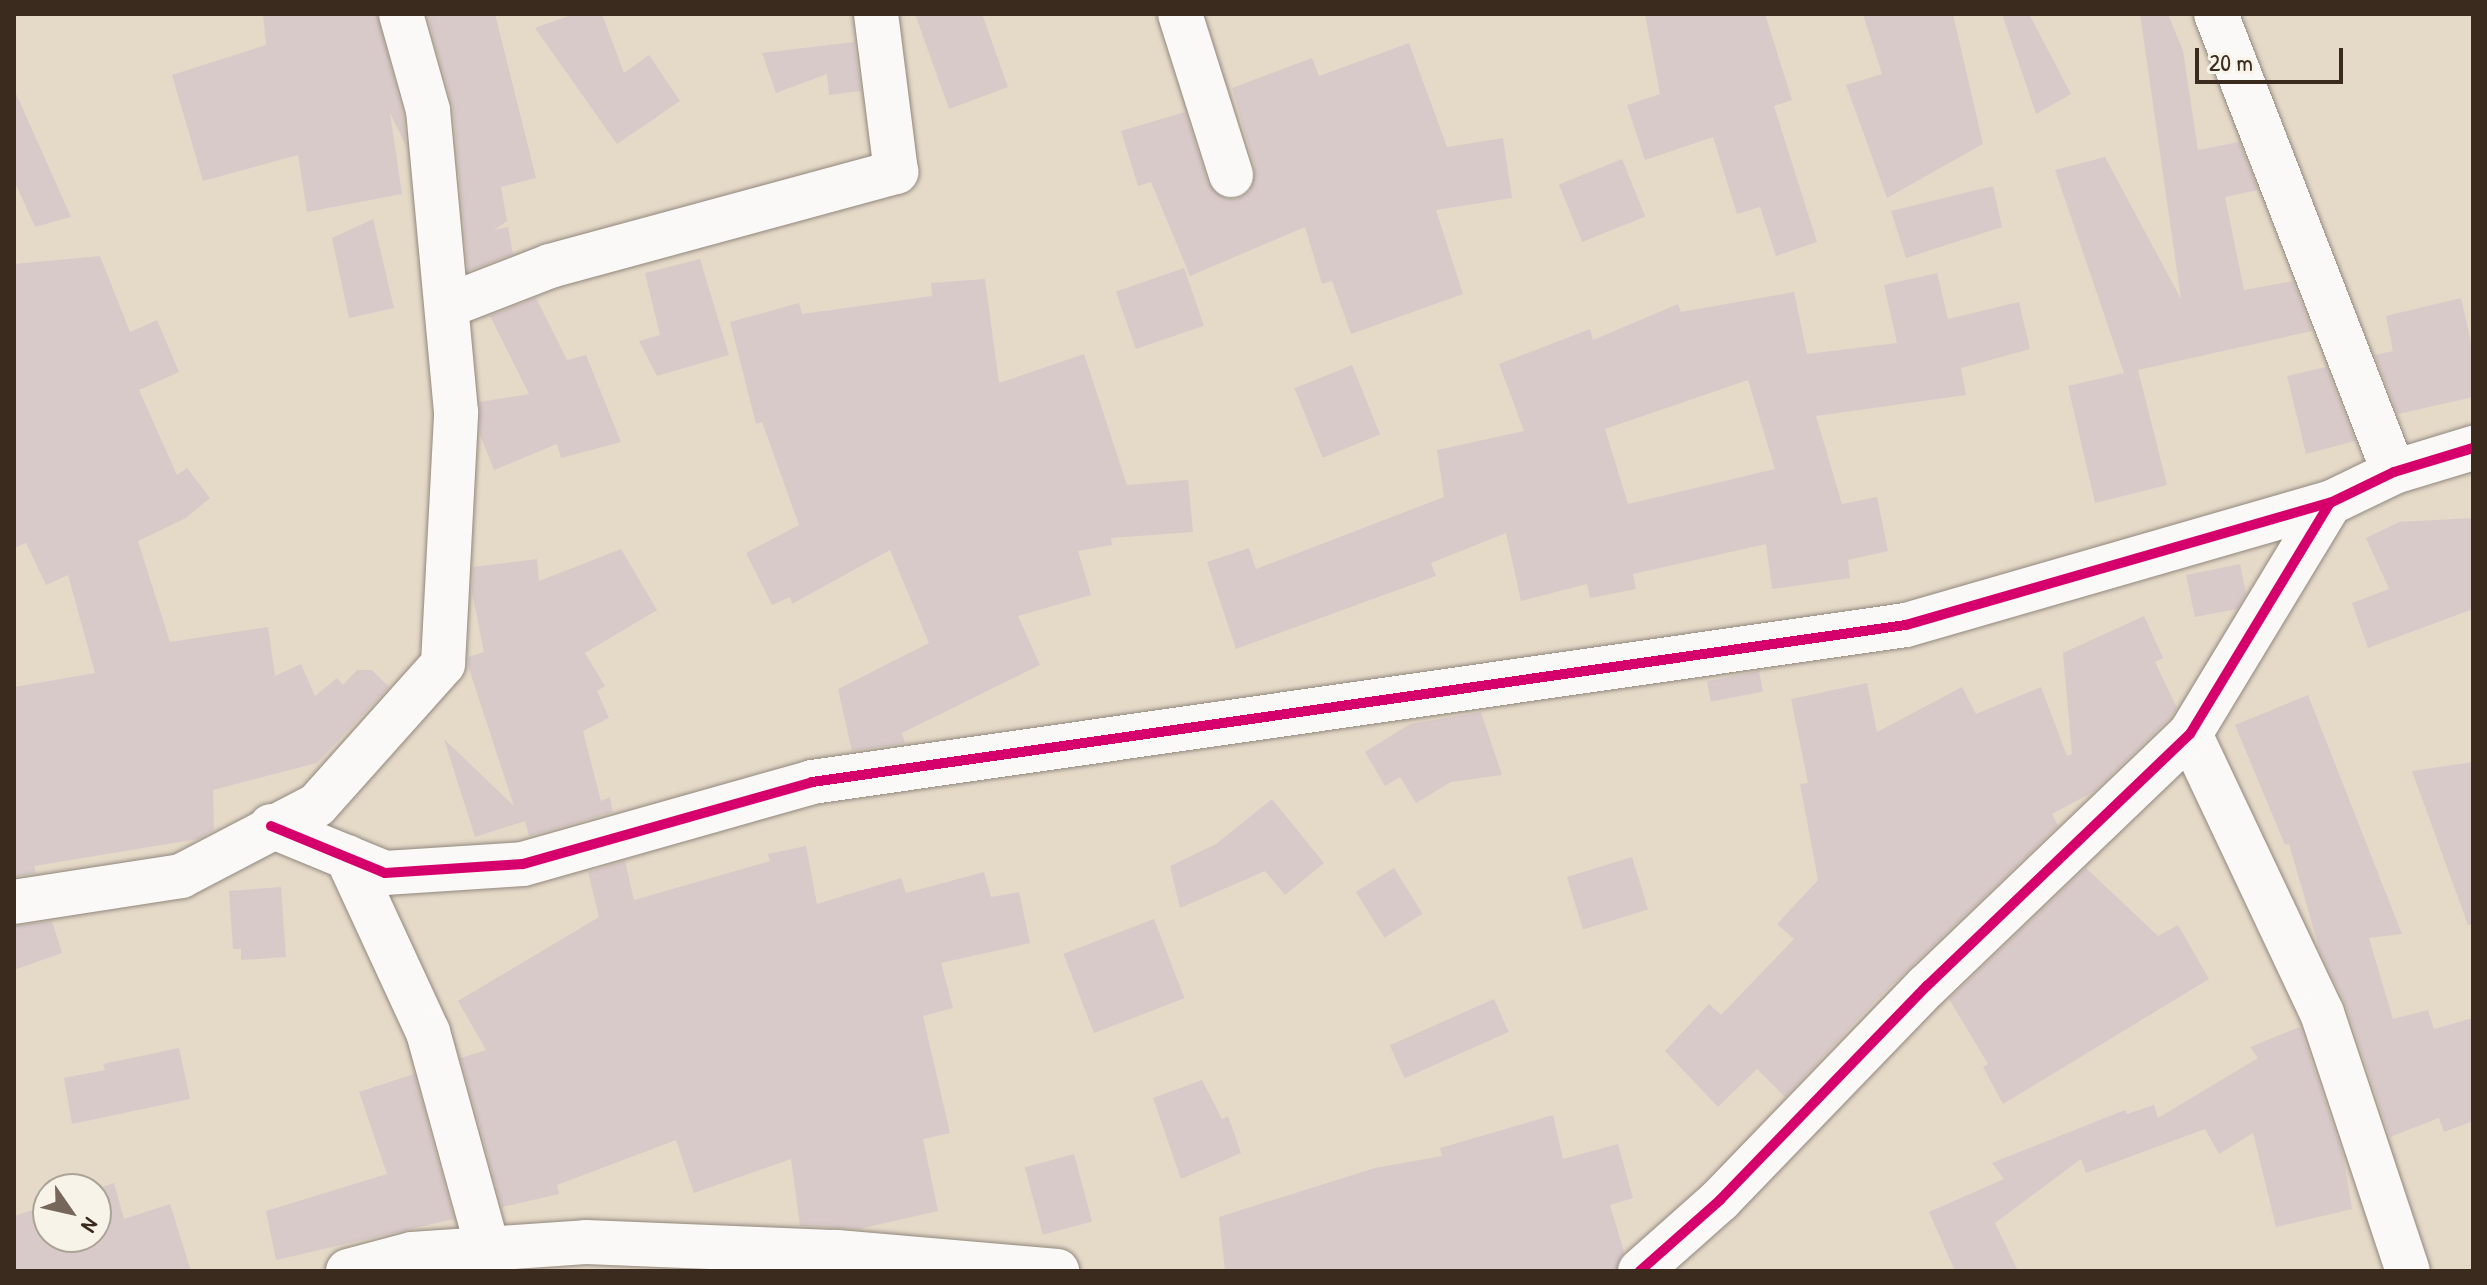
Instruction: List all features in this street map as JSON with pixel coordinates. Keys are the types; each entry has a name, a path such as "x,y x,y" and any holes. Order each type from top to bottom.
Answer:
{"street":[{"path":"14,902 181,876 271,826 317,805 443,664 456,412 428,110 401,14"},
{"path":"447,306 550,266 896,172 876,14"},
{"path":"1180,14 1231,175"},
{"path":"2216,14 2394,472"},
{"path":"271,826 385,873 523,864 812,782 1906,625 2330,503 2394,472 2473,448"},
{"path":"1640,1271 1720,1200 1927,986 2190,734 2330,503"},
{"path":"2190,734 2322,1013 2408,1271"},
{"path":"347,857 428,1032 490,1260"},
{"path":"348,1271 412,1254 490,1260 586,1242 773,1262 837,1252 1057,1271"}],"building":[{"path":"263,14 377,14 403,115 406,146 390,113 402,194 307,212 298,155 203,181 172,75 266,45"},
{"path":"427,14 495,14 536,178 501,187 507,221 494,230 508,227 513,254 468,271 453,107"},
{"path":"574,14 602,14 624,73 649,55 680,101 617,144 535,28"},
{"path":"915,14 982,14 1008,87 949,109"},
{"path":"1645,14 1765,14 1792,100 1774,106 1817,242 1776,256 1760,207 1737,214 1713,137 1645,160 1627,105 1660,94"},
{"path":"1863,14 1953,14 1983,144 1887,198 1846,85 1882,74"},
{"path":"2002,14 2029,14 2071,94 2036,114"},
{"path":"2140,14 2168,14 2183,51 2198,150 2239,142 2258,190 2225,197 2244,290 2293,281 2312,331 2138,370 2167,485 2095,503 2068,386 2124,373 2055,170 2105,157 2181,299"},
{"path":"854,42 861,91 829,95 827,74 776,93 762,53"},
{"path":"1409,43 1447,147 1503,138 1512,198 1436,210 1463,294 1351,334 1332,281 1322,284 1305,227 1190,276 1151,182 1138,186 1121,131 1185,112 1208,183 1225,199 1238,199 1250,191 1255,168 1232,88 1312,58 1319,76"},
{"path":"14,89 71,217 35,227 14,180"},
{"path":"1622,159 1645,216 1582,242 1559,184"},
{"path":"1993,186 2002,227 1906,258 1891,211"},
{"path":"373,219 394,308 349,318 332,238"},
{"path":"100,256 130,332 157,320 179,372 139,390 177,475 187,468 210,498 186,518 138,541 170,642 268,627 275,676 301,664 315,696 337,678 343,685 357,670 372,670 389,687 317,763 213,790 214,830 198,839 34,866 36,873 14,877 14,687 95,673 68,575 46,585 26,543 14,548 14,264"},
{"path":"700,259 729,355 657,376 639,341 660,335 645,273"},
{"path":"1184,268 1204,326 1136,349 1116,291"},
{"path":"1937,273 1948,319 2019,302 2030,349 1961,368 1966,395 1816,416 1842,504 1877,497 1888,551 1848,560 1850,578 1772,589 1766,544 1633,574 1636,589 1590,598 1587,584 1521,601 1506,533 1431,563 1436,576 1236,649 1207,562 1249,548 1256,569 1444,497 1437,450 1524,431 1499,364 1590,329 1593,340 1678,304 1681,312 1794,292 1807,354 1897,343 1884,285","holes":["1748,380 1775,469 1628,504 1605,429"]},
{"path":"985,279 999,383 1084,354 1127,485 1188,480 1193,532 1111,538 1112,545 1078,551 1091,595 1018,616 1040,665 902,733 905,743 852,751 838,689 929,643 890,550 792,604 790,597 772,605 746,553 799,525 762,422 756,424 730,322 799,303 802,314 932,296 931,283"},
{"path":"536,298 567,360 586,355 621,442 561,458 557,444 494,470 480,435 480,402 529,394 490,316"},
{"path":"2461,298 2473,351 2473,397 2398,414 2375,355 2393,351 2386,316"},
{"path":"1352,365 1380,435 1323,458 1295,388"},
{"path":"2326,367 2355,441 2306,454 2287,376"},
{"path":"2473,518 2473,609 2368,648 2352,603 2389,589 2366,538 2399,522"},
{"path":"621,549 657,610 585,653 605,686 597,691 609,718 583,731 601,801 610,797 613,812 529,836 525,821 475,837 444,739 514,806 468,666 468,657 484,652 472,593 473,567 537,559 539,581"},
{"path":"2240,564 2246,593 2237,609 2195,617 2186,575"},
{"path":"2144,616 2163,658 2155,662 2177,708 2170,718 2093,792 2052,814 2058,826 1878,998 1785,1097 1757,1069 1718,1107 1665,1051 1709,1004 1721,1015 1794,939 1777,924 1818,880 1800,784 1808,783 1791,699 1867,683 1877,732 1962,687 1976,714 2041,687 2067,756 2072,754 2063,653"},
{"path":"1759,671 1763,692 1711,702 1707,681"},
{"path":"2308,695 2402,934 2369,938 2393,1019 2428,1010 2434,1029 2473,1018 2473,1121 2444,1132 2439,1118 2390,1137 2346,1005 2320,951 2289,844 2285,845 2235,725"},
{"path":"1481,712 1502,775 1451,782 1416,803 1400,777 1385,786 1365,752 1410,724"},
{"path":"2473,762 2473,924 2468,925 2412,771"},
{"path":"1272,799 1324,863 1285,895 1265,871 1180,908 1170,866 1216,844"},
{"path":"806,846 817,904 901,878 906,893 984,872 991,897 1019,892 1030,943 941,963 953,1008 923,1016 950,1133 923,1139 938,1211 859,1229 800,1226 791,1159 694,1193 676,1140 557,1185 559,1194 502,1207 461,1058 486,1050 458,1001 599,917 588,872 625,861 634,900 770,861 768,854"},
{"path":"1632,857 1648,910 1583,929 1567,877"},
{"path":"1394,868 1423,914 1384,938 1356,892"},
{"path":"2086,868 2158,936 2178,925 2209,979 2003,1104 1983,1067 1988,1064 1949,999"},
{"path":"281,887 286,957 241,960 241,949 233,949 229,891"},
{"path":"1154,919 1184,998 1094,1033 1063,954"},
{"path":"52,921 62,953 14,970 14,926"},
{"path":"1494,999 1509,1032 1404,1078 1390,1045"},
{"path":"2300,1027 2343,1155 2352,1209 2276,1227 2253,1133 2219,1154 2205,1129 2086,1173 2081,1159 1995,1223 2018,1271 1955,1271 1929,1212 2004,1179 1992,1163 2125,1110 2127,1114 2154,1105 2158,1118 2258,1058 2250,1047"},
{"path":"179,1048 190,1099 72,1124 64,1078 105,1070 103,1064"},
{"path":"414,1074 454,1219 276,1260 266,1211 387,1174 359,1092"},
{"path":"1202,1080 1222,1119 1228,1116 1241,1153 1181,1179 1153,1098"},
{"path":"1553,1115 1563,1159 1618,1144 1633,1198 1610,1205 1624,1252 1616,1271 1225,1271 1219,1217 1375,1168 1442,1156 1440,1148"},
{"path":"1074,1154 1092,1222 1043,1235 1025,1167"},
{"path":"112,1184 124,1219 170,1204 191,1271 14,1271 14,1216 32,1210 32,1253 112,1253"}],"cycle path":[{"path":"1640,1271 1720,1200 1927,986 2190,734 2330,503 2394,472 2473,448"},
{"path":"271,826 385,873 523,864 812,782 1906,625 2330,503"}]}
